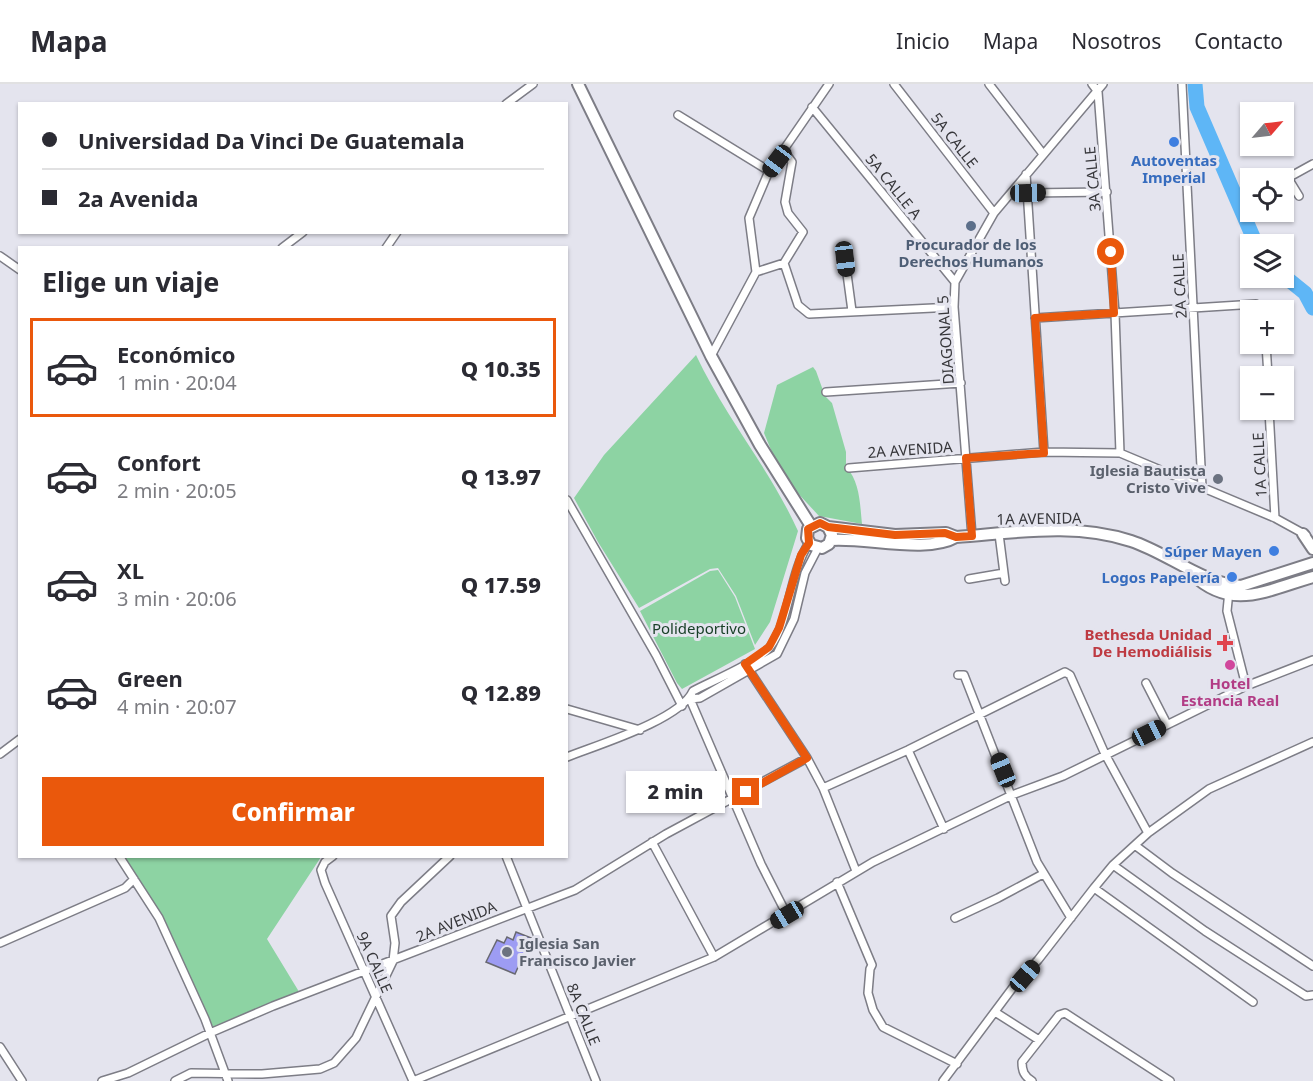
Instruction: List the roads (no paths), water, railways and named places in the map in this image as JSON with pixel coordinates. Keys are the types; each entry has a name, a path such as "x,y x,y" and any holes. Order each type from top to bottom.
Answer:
{"main road":[{"path":"578,84 711,356 760,445 812,526"},
{"path":"820,523 828,527 832,535 826,546 813,545 807,534 812,526 820,523"},
{"name":"1A AVENIDA","path":"828,527 895,535 945,533 956,537 1053,530 1108,534 1153,550 1188,569 1197,579 1229,590"},
{"name":"1A AVENIDA","path":"831,540 946,543 956,537"},
{"path":"1308,537 1313,549"},
{"path":"1229,590 1313,563"},
{"path":"1229,590 1244,597 1313,577"}],"street":[{"path":"508,102 533,84"},
{"path":"711,356 756,272 749,218 769,171 829,84"},
{"name":"5A CALLE","path":"894,84 994,213"},
{"path":"989,84 1043,154"},
{"path":"1092,84 1098,92"},
{"name":"DIAGONAL 5","path":"972,536 954,307 955,282 994,213 1103,84"},
{"name":"2A CALLE","path":"1182,84 1202,487"},
{"name":"3A CALLE","path":"1098,92 1107,192 1120,453"},
{"name":"5A CALLE A","path":"812,107 955,282"},
{"path":"678,116 769,171"},
{"path":"756,272 784,263 803,232 788,213 785,202 792,173 792,162 784,151"},
{"path":"1294,175 1313,164"},
{"path":"1026,174 1044,453"},
{"path":"1294,189 1299,196"},
{"path":"1028,193 1107,192"},
{"path":"285,246 300,234"},
{"path":"0,256 18,269"},
{"path":"845,259 852,311"},
{"path":"784,263 798,305 809,314 954,307"},
{"path":"1035,318 1240,305"},
{"path":"826,392 961,383"},
{"name":"1A CALLE","path":"1270,420 1275,518"},
{"name":"2A AVENIDA","path":"849,468 1044,453 1120,453 1275,518 1308,537"},
{"path":"568,503 656,655 682,706"},
{"path":"969,579 1005,577 999,534"},
{"path":"690,699 700,698 777,654 783,646 799,601 813,545"},
{"path":"568,758 640,730 682,706 690,699 693,691 745,664 769,647 774,639 801,555 813,545"},
{"path":"1229,590 1227,611 1246,686"},
{"path":"413,1081 714,957 787,915 856,871 1012,795 1063,776 1246,686 1313,660"},
{"path":"745,664 807,758 823,788 856,871"},
{"path":"823,788 908,750 1065,672 1070,675 1105,754 1148,833"},
{"path":"958,675 964,675 1043,874 1071,918"},
{"path":"1146,683 1167,724"},
{"path":"690,699 761,864 787,915"},
{"path":"568,709 640,730"},
{"path":"0,754 18,740"},
{"path":"944,1081 995,1012 1113,865 1148,833 1209,789 1313,742"},
{"path":"908,750 944,830"},
{"name":"2A AVENIDA","path":"102,1081 128,1073 210,1033 575,890 652,842 807,758"},
{"path":"652,842 714,957"},
{"path":"1136,846 1172,873 1313,966"},
{"path":"120,858 159,918 210,1033 227,1078"},
{"name":"9A CALLE","path":"330,858 321,870 323,876 413,1081"},
{"path":"175,1081 190,1072 227,1078 320,1069 334,1063 356,1038 393,960 395,943 391,916 401,902 448,858"},
{"name":"8A CALLE","path":"508,858 596,1081"},
{"path":"1113,865 1205,931 1306,996 1312,996"},
{"path":"955,918 1043,874"},
{"path":"0,943 125,888 134,879"},
{"path":"837,882 872,965 868,993 873,1010 883,1027 957,1064"},
{"path":"1094,888 1254,1002"},
{"path":"995,1012 1039,1040"},
{"path":"1032,1081 1026,1077 1022,1069 1022,1062 1059,1015 1065,1012 1170,1081"},
{"path":"0,1047 22,1081"}],"waterway":[{"path":"1195,84 1197,107 1252,234"},
{"path":"1294,284 1305,293 1313,308"}],"place":[{"name":"Autoventas Imperial","path":"1174,142"},
{"name":"Procurador de los Derechos Humanos","path":"971,226"},
{"name":"Iglesia Bautista Cristo Vive","path":"1218,479"},
{"name":"Súper Mayen","path":"1274,551"},
{"name":"Logos Papelería","path":"1232,577"},
{"name":"Bethesda Unidad De Hemodiálisis","path":"1225,643"},
{"name":"Hotel Estancia Real","path":"1230,665"},
{"name":"Iglesia San Francisco Javier","path":"507,952"}],"park label":[{"name":"Polideportivo","path":"699,628"}]}
